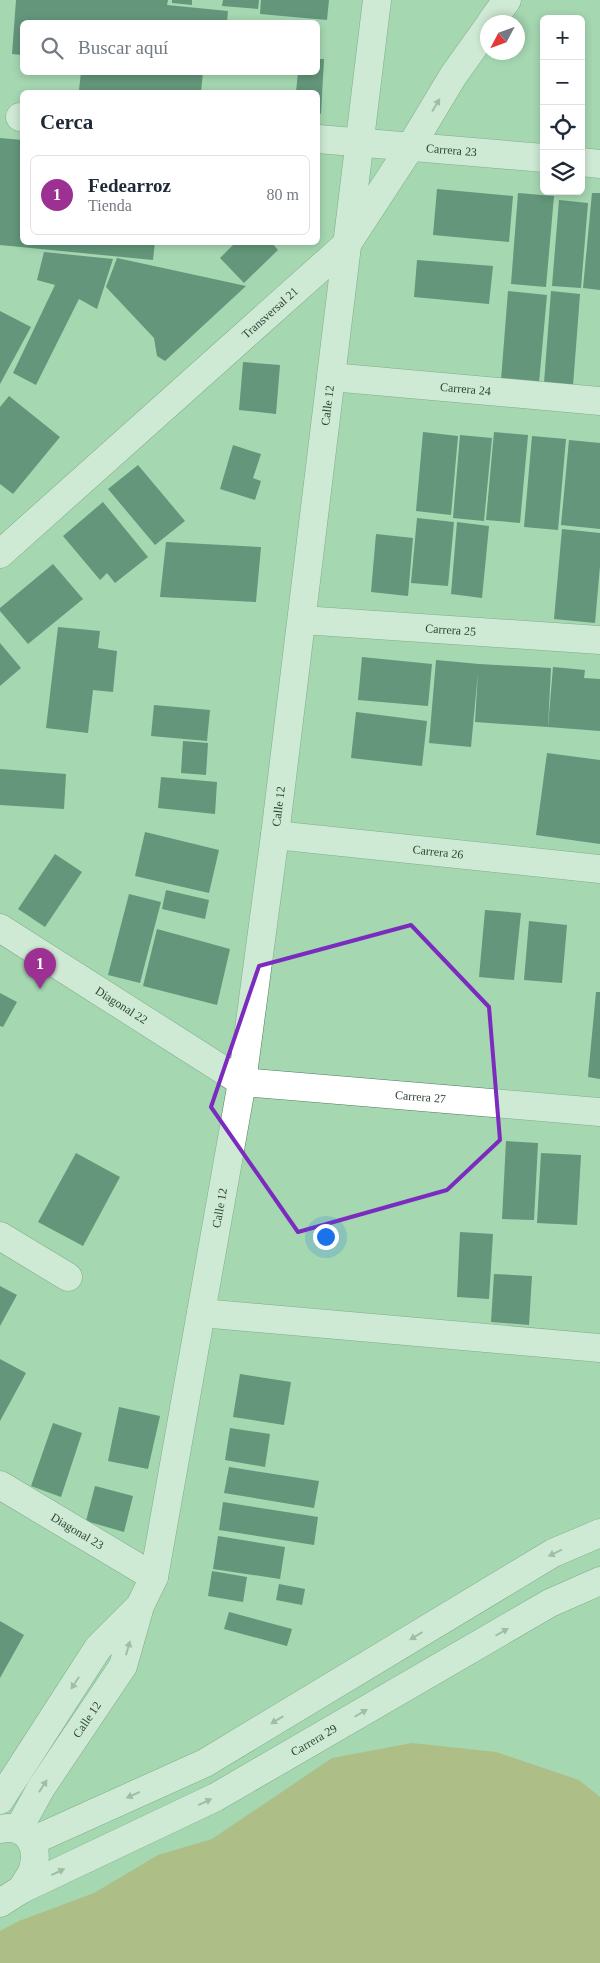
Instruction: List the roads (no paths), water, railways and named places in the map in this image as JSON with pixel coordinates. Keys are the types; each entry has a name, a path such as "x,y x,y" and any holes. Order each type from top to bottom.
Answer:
{"street":[{"name":"Calle 12","path":"17,1833 42,1788 123,1666 140,1606 154,1577 242,1082 302,620 377,0"},
{"path":"496,15 507,0"},
{"name":"Transversal 21","path":"0,554 347,244 411,146 453,76 480,38"},
{"name":"Carrera 23","path":"320,139 540,158"},
{"path":"585,162 600,164"},
{"name":"Carrera 24","path":"331,377 600,400"},
{"name":"Carrera 25","path":"302,620 600,640"},
{"name":"Carrera 26","path":"275,835 600,869"},
{"name":"Diagonal 22","path":"0,928 242,1082"},
{"name":"Carrera 27","path":"242,1082 600,1112"},
{"path":"0,1236 68,1277"},
{"path":"201,1313 600,1348"},
{"name":"Diagonal 23","path":"0,1485 154,1577"},
{"path":"17,1833 205,1763 553,1553 600,1533"},
{"name":"Carrera 29","path":"11,1896 216,1797 550,1604 600,1581"},
{"name":"Calle 12","path":"0,1800 98,1648 140,1606"},
{"name":"Carrera 29","path":"11,1896 32,1871 34,1857 17,1833"}],"place":[{"name":"Fedearroz","path":"40,989"}]}
